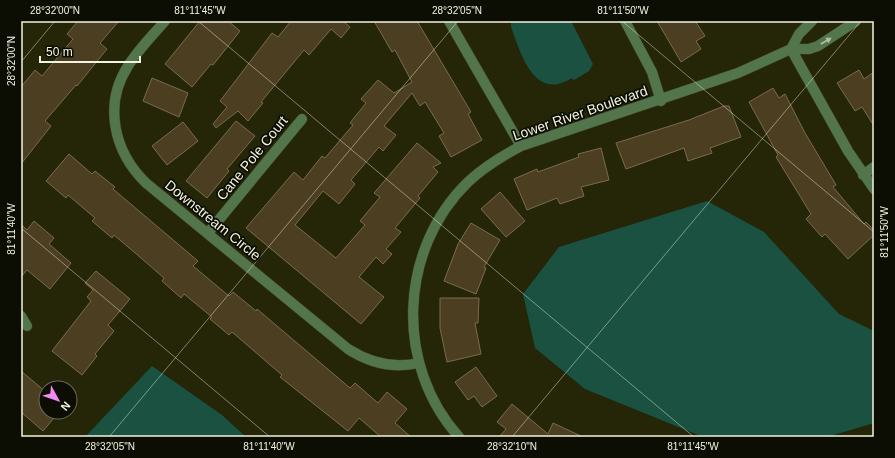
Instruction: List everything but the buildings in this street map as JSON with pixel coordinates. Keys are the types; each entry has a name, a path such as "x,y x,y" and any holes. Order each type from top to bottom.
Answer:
{"street":[{"name":"Downstream Circle","path":"165,21 134,58 122,76 115,100 115,124 123,151 138,175 339,342 358,356 390,366 419,363"},
{"path":"449,21 521,146"},
{"path":"625,21 652,72 661,101"},
{"path":"812,21 799,34 791,49 848,151 874,189"},
{"name":"Lower River Boulevard","path":"459,437 444,419 436,405 419,363 413,328 413,296 419,266 431,233 448,205 468,182 493,162 521,146 661,101 756,66 791,49 809,49 818,46 856,21"},
{"name":"Cane Pole Court","path":"208,233 302,119"},
{"path":"863,175 874,167"},
{"path":"21,316 27,326"}],"shaded area":[{"path":"511,21 571,21 593,64 589,71 576,79 573,80 572,78 559,84 548,84 539,80 531,72 519,50 511,27"},
{"path":"707,201 764,232 839,314 874,331 874,423 827,437 703,437 585,389 535,348 523,294 559,247"},
{"path":"152,366 222,415 246,437 85,437"}]}
